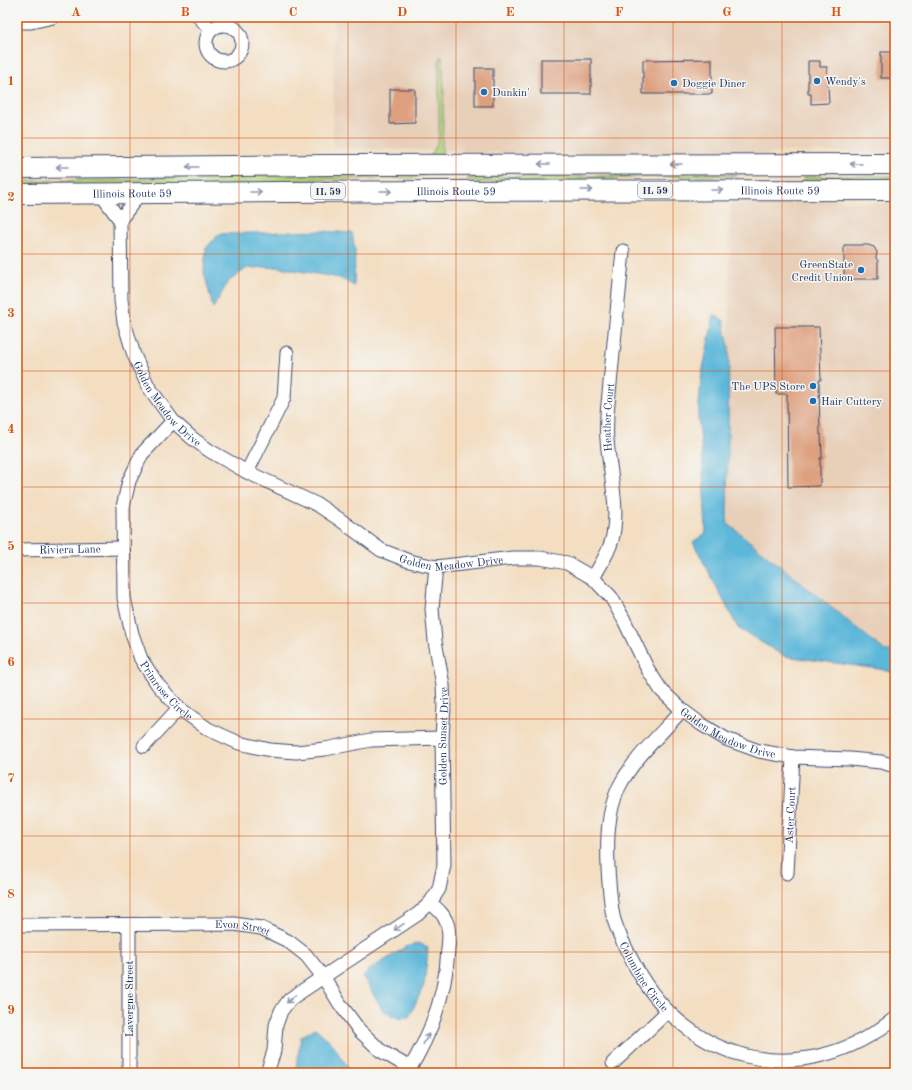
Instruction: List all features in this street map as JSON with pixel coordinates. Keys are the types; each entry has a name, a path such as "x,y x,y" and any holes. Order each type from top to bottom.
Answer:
{"main road":[{"path":"17,168 895,164"},
{"path":"438,191 449,165"},
{"name":"Illinois Route 59","path":"17,194 895,190"}],"street":[{"path":"17,22 31,22 53,17"},
{"path":"199,17 212,30"},
{"path":"100,193 120,220 140,193"},
{"name":"Golden Meadow Drive","path":"120,220 121,300 128,339 148,386 173,421 192,438 210,451 247,472 318,505 381,550 409,561 436,567 513,558 540,558 567,563 593,578 611,597 623,618 647,668 661,690 682,710 701,724 726,739 759,751 793,757 881,762 895,766"},
{"name":"Heather Court","path":"593,578 604,560 612,540 614,520 614,500 607,439 607,414 623,251"},
{"path":"247,472 284,398 287,353"},
{"name":"Primrose Circle","path":"173,421 142,454 129,480 123,507 124,598 132,634 142,659 158,685 179,708 208,729 239,743 270,750 296,752 325,749 371,740 442,738"},
{"name":"Riviera Lane","path":"17,550 123,548"},
{"name":"Golden Sunset Drive","path":"267,1073 274,1051 276,1025 281,1010 290,998 324,978 418,914 430,903 439,888 444,865 442,738 444,706 432,609 436,567"},
{"path":"144,746 179,708"},
{"name":"Columbine Circle","path":"682,710 633,765 619,788 611,810 607,840 609,887 614,917 626,948 642,978 667,1012 695,1036 720,1051 748,1061 781,1066 818,1062 854,1048 885,1028 895,1018"},
{"name":"Aster Court","path":"787,873 793,757"},
{"path":"409,1070 429,1034 441,1002 448,965 449,940 447,922 439,910 430,903"},
{"name":"Evon Street","path":"17,926 234,924 261,928 288,941 306,955 324,978 340,1004 359,1030 381,1051 409,1070"},
{"name":"Lavergne Street","path":"129,925 129,1073"},
{"path":"613,1063 667,1012"}],"shaded area":[{"path":"334,17 895,17 895,153 791,151 733,158 333,148"},
{"path":"789,197 873,203 895,203 895,651 885,651 727,523 730,203"}],"green space":[{"path":"440,57 442,57 444,86 442,152 441,156 430,156 436,146 439,134 439,61"},
{"path":"698,171 737,174 737,176 645,177 546,183 475,182 468,180 468,177 599,176"},
{"path":"427,174 413,178 335,179 217,186 17,187 17,181 120,180 205,175"},
{"path":"895,176 895,181 804,182 804,177"}],"water":[{"path":"323,231 352,233 355,250 354,286 340,278 277,267 247,268 228,282 213,308 204,272 206,248 219,234"},
{"path":"714,314 724,321 729,347 727,523 885,651 895,651 895,673 879,669 784,656 738,628 693,542 706,533 702,452 698,416 701,379"},
{"path":"418,943 428,947 424,985 409,1017 397,1018 382,1009 363,976 372,968 406,947"},
{"path":"315,1028 331,1042 352,1073 295,1073 301,1037"}],"building":[{"path":"881,52 895,52 895,78 881,78"},
{"path":"541,59 591,59 591,94 541,94"},
{"path":"712,59 712,94 643,94 643,60"},
{"name":"Wendy's","path":"808,61 820,61 820,67 827,67 829,103 811,104 811,94 808,94"},
{"path":"475,68 493,68 493,106 475,106"},
{"path":"390,89 415,89 415,123 390,124"},
{"name":"GreenState Credit Union","path":"844,245 868,245 874,247 877,252 876,258 878,261 878,279 844,279"},
{"path":"775,327 819,327 821,380 819,380 820,435 821,434 822,458 820,458 820,486 788,487 787,394 776,394"}],"place":[{"name":"Wendy's","path":"817,81"},
{"name":"Doggie Diner","path":"674,83"},
{"name":"Dunkin'","path":"484,92"},
{"name":"GreenState Credit Union","path":"861,270"},
{"name":"The UPS Store","path":"813,386"},
{"name":"Hair Cuttery","path":"813,401"}]}
